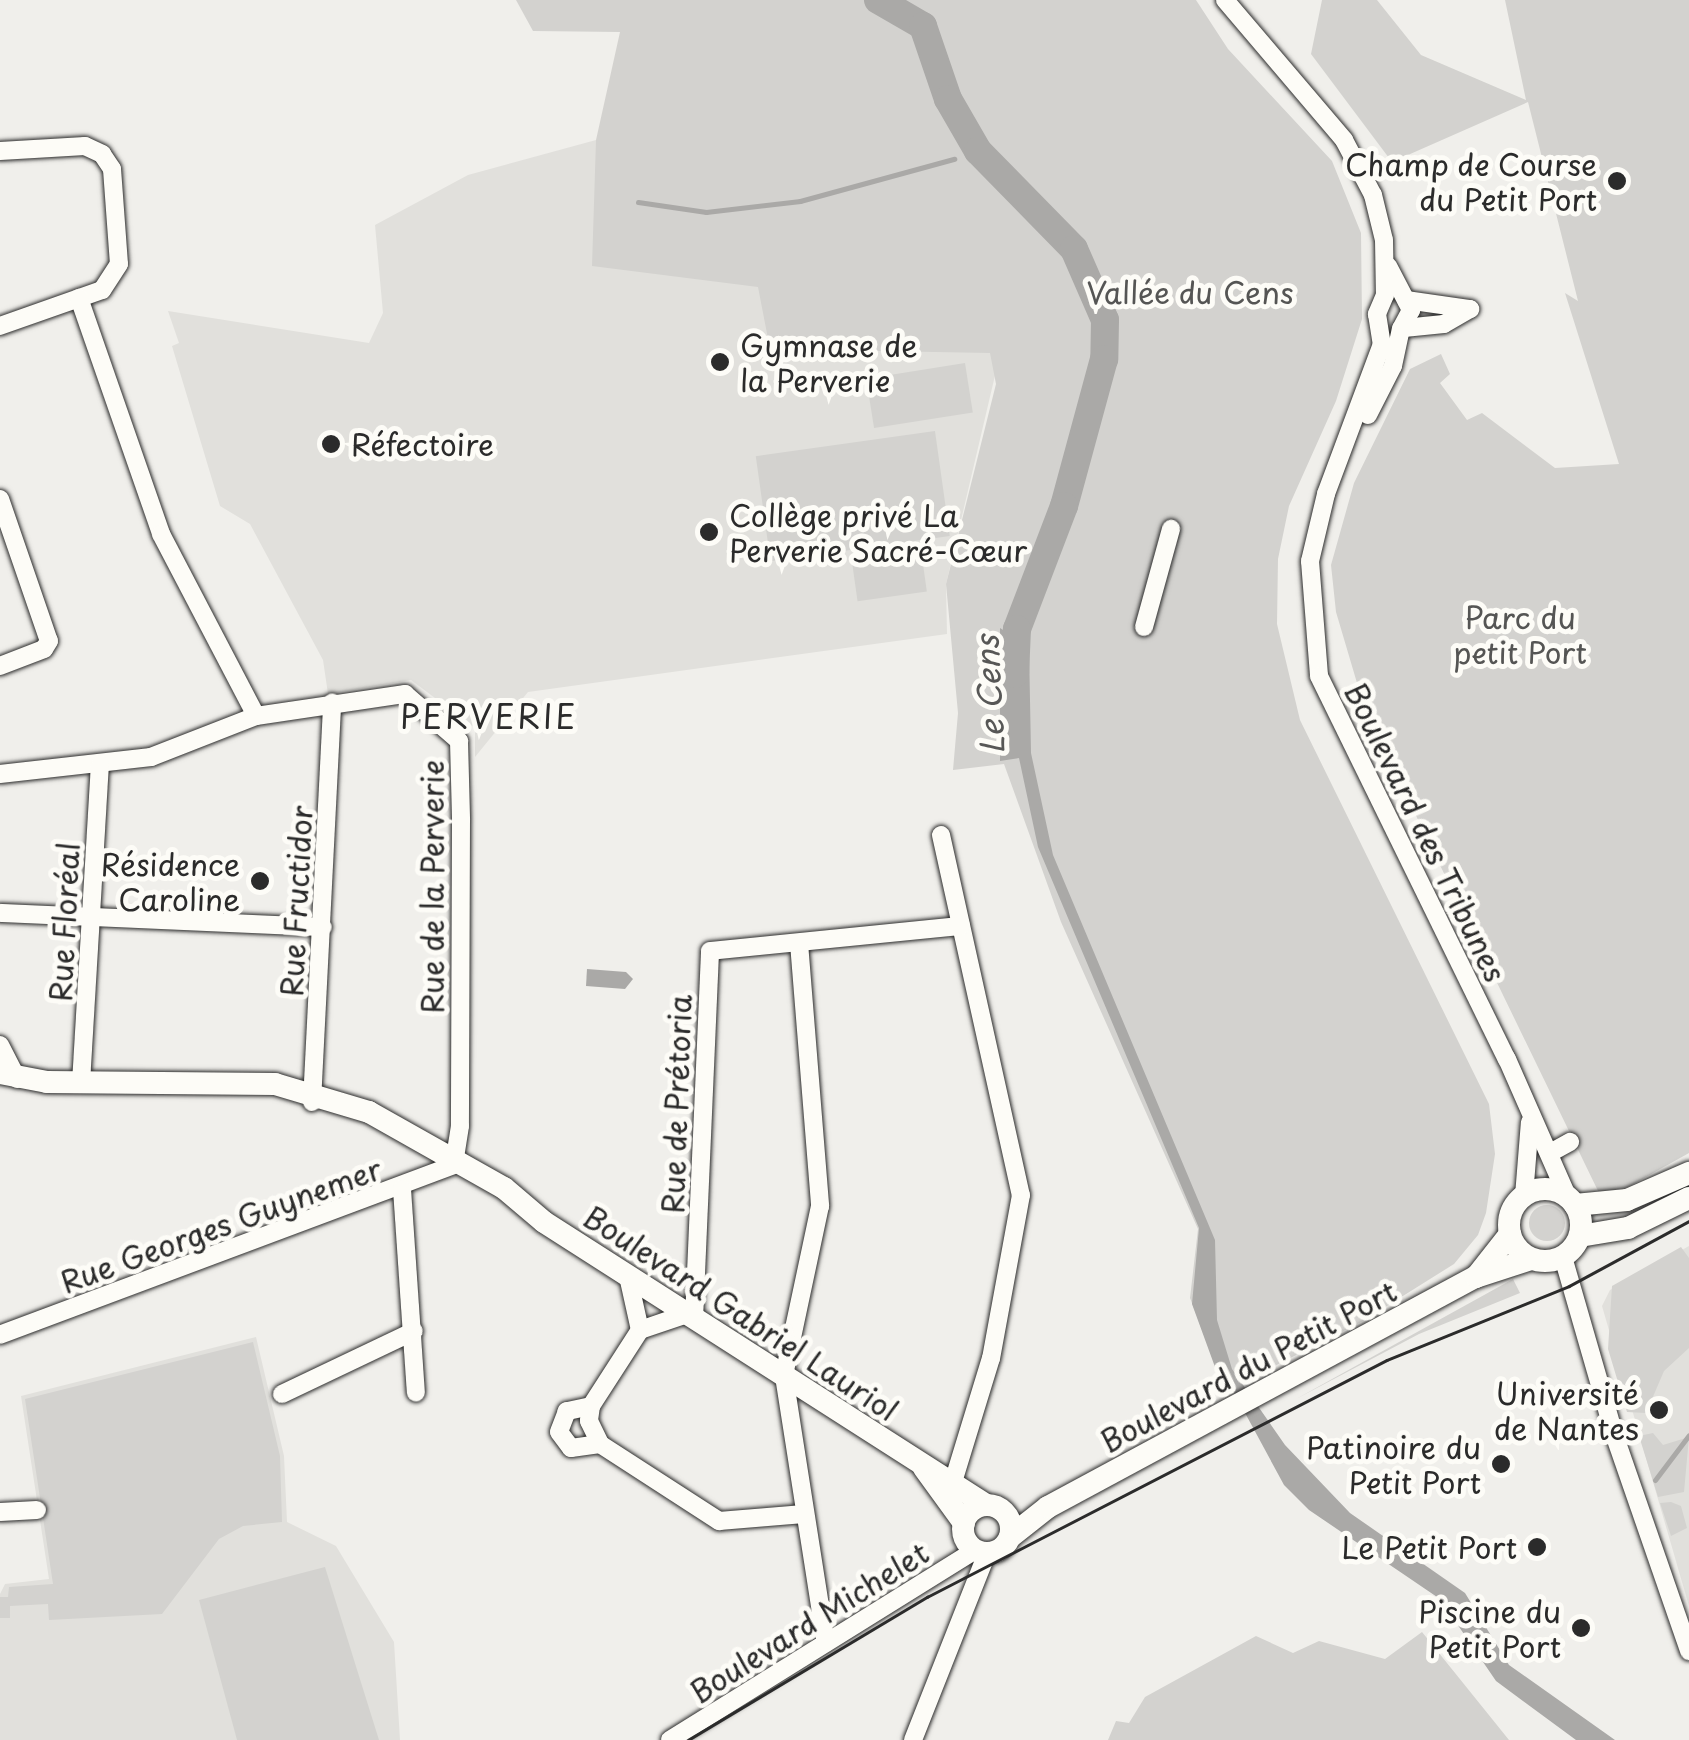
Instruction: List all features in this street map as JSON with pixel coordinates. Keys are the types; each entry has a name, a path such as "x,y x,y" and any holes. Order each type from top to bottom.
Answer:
{"main road":[{"name":"Boulevard Gabriel Lauriol","path":"6,1078 214,1085 313,1097 385,1128 527,1210 922,1466 954,1479 994,1507"},
{"path":"1689,1173 1627,1200 1571,1201 1546,1189 1524,1196 1511,1213 1510,1234 1531,1259 1562,1257 1580,1236 1628,1228 1689,1198"},
{"path":"1571,1201 1580,1236"},
{"name":"Boulevard du Petit Port","path":"1476,1277 1510,1234"},
{"name":"Boulevard du Petit Port","path":"981,1551 1010,1536 1048,1507 1476,1277 1531,1259"},
{"name":"Boulevard Gabriel Lauriol","path":"922,1466 981,1551"},
{"path":"964,1523 994,1507 1010,1536"},
{"name":"Boulevard du Petit Port","path":"994,1507 1048,1507"}],"street":[{"path":"1225,0 1344,140 1373,194 1396,299 1470,310 1444,324 1402,328 1382,325"},
{"path":"0,151 86,146 102,154 112,169 118,242 114,279 79,298 0,326"},
{"path":"79,298 161,534 256,716"},
{"name":"Boulevard des Tribunes","path":"1342,453 1393,366 1402,328 1412,314 1396,299 1377,314 1382,325 1374,372 1342,453 1310,561 1319,676 1571,1201"},
{"path":"0,499 49,640 44,649 0,666"},
{"path":"1144,627 1171,529"},
{"name":"Rue de la Perverie","path":"0,774 160,754 256,716 405,694 459,741 453,1164"},
{"name":"Rue Fructidor","path":"313,1097 332,703"},
{"name":"Rue Floréal","path":"81,1083 100,764"},
{"path":"941,835 1021,1195 991,1358 954,1479"},
{"path":"0,913 322,926"},
{"path":"826,1643 784,1376 820,1206 798,943 961,926"},
{"name":"Rue de Prétoria","path":"691,1316 710,951 798,943"},
{"path":"0,1045 6,1078"},
{"name":"Boulevard des Tribunes","path":"1524,1196 1530,1111"},
{"path":"1550,1153 1570,1142"},
{"name":"Rue Georges Guynemer","path":"0,1335 402,1189 453,1164"},
{"path":"402,1189 416,1393"},
{"path":"1562,1257 1614,1434 1689,1651"},
{"path":"628,1276 640,1330"},
{"path":"691,1316 640,1330 591,1406 590,1428 600,1444 719,1521 804,1514"},
{"path":"282,1394 414,1332"},
{"path":"591,1406 567,1411 559,1432 571,1448 600,1444"},
{"path":"0,1512 37,1510"},
{"path":"913,1740 981,1551"},
{"name":"Boulevard Michelet","path":"670,1740 981,1551"}],"shaded area":[{"path":"895,93 997,367 946,584 947,634 528,692 475,757 475,728 411,680 328,694 323,660 250,524 220,506 172,346 179,343 168,311 369,343 383,313 375,225 468,175 596,140"},
{"path":"1000,628 1029,647 1031,753 1053,855 1215,1240 1217,1320 1232,1369 1285,1445 1350,1513 1465,1593 1509,1665 1615,1740 1576,1740 1496,1681 1440,1599 1309,1510 1284,1485 1225,1376 1219,1378 1192,1304 1199,1228 1038,847 1019,758 1000,761"},
{"path":"587,969 626,972 633,979 625,989 586,986"},
{"name":"Université de Nantes","path":"1689,1246 1689,1606 1602,1306 1610,1290"},
{"path":"256,1337 284,1456 287,1522 336,1546 394,1642 400,1740 0,1740 0,1594 5,1584 49,1579 21,1396"}],"green space":[{"name":"Vallée du Cens","path":"516,0 1196,0 1228,49 1332,161 1361,233 1362,319 1336,401 1289,506 1278,559 1277,624 1300,720 1489,1104 1495,1154 1486,1213 1478,1235 1454,1264 1363,1321 1225,1391 1190,1298 1198,1229 1061,922 1004,764 953,770 958,713 946,584 996,384 990,353 770,349 758,287 592,266 596,140 620,32 533,31"},
{"name":"Parc du petit Port","path":"1322,0 1377,0 1421,55 1526,100 1505,0 1689,0 1689,1153 1628,1187 1599,1193 1365,710 1336,612 1331,565 1354,483 1410,369 1441,354 1450,374 1440,383 1467,420 1482,413 1555,468 1619,464 1565,293 1578,301 1528,102 1392,162 1311,54"},
{"path":"965,363 973,412 874,428 866,379"},
{"path":"935,431 950,536 771,561 756,456"},
{"path":"921,550 927,592 858,601 852,560"},
{"path":"1547,1205 1560,1210 1565,1223 1560,1236 1547,1241 1534,1236 1529,1223 1534,1210"},
{"path":"1681,1247 1689,1258 1689,1348 1664,1371 1646,1413 1627,1412 1608,1349 1612,1286"},
{"path":"1513,1279 1520,1293 1419,1334 1296,1399"},
{"path":"253,1342 280,1456 282,1522 243,1526 219,1539 162,1614 49,1620 48,1604 10,1606 10,1618 0,1618 0,1597 8,1597 9,1587 53,1584 25,1399"},
{"path":"1653,1433 1663,1445 1689,1437 1684,1492 1658,1497 1639,1436"},
{"path":"1660,1503 1681,1506 1687,1528 1671,1536"},
{"path":"325,1567 379,1740 237,1740 199,1600"},
{"path":"1422,1632 1509,1740 1108,1740 1116,1721 1129,1723 1145,1697 1256,1636 1293,1653 1319,1641 1385,1659"}],"waterway":[{"name":"Le Cens","path":"878,0 923,26 948,99 978,151 1074,249 1105,320 1104,359 1064,506 1017,629 1015,674"},
{"path":"969,154 978,151"},
{"path":"638,202 706,212 800,201 954,159"},
{"path":"1655,1480 1689,1435"}],"tram line":[{"path":"688,1740 927,1597 1387,1360 1569,1286 1689,1221"}],"place":[{"name":"Champ de Course du Petit Port","path":"1617,181"},
{"name":"Gymnase de la Perverie","path":"720,362"},
{"name":"Réfectoire","path":"331,444"},
{"name":"Collège privé La Perverie Sacré-Cœur","path":"709,532"},
{"name":"Résidence Caroline","path":"260,881"},
{"name":"Université de Nantes","path":"1659,1410"},
{"name":"Patinoire du Petit Port","path":"1501,1464"},
{"name":"Le Petit Port","path":"1537,1547"},
{"name":"Piscine du Petit Port","path":"1581,1628"}],"district":[{"name":"PERVERIE","path":"489,716"}]}
